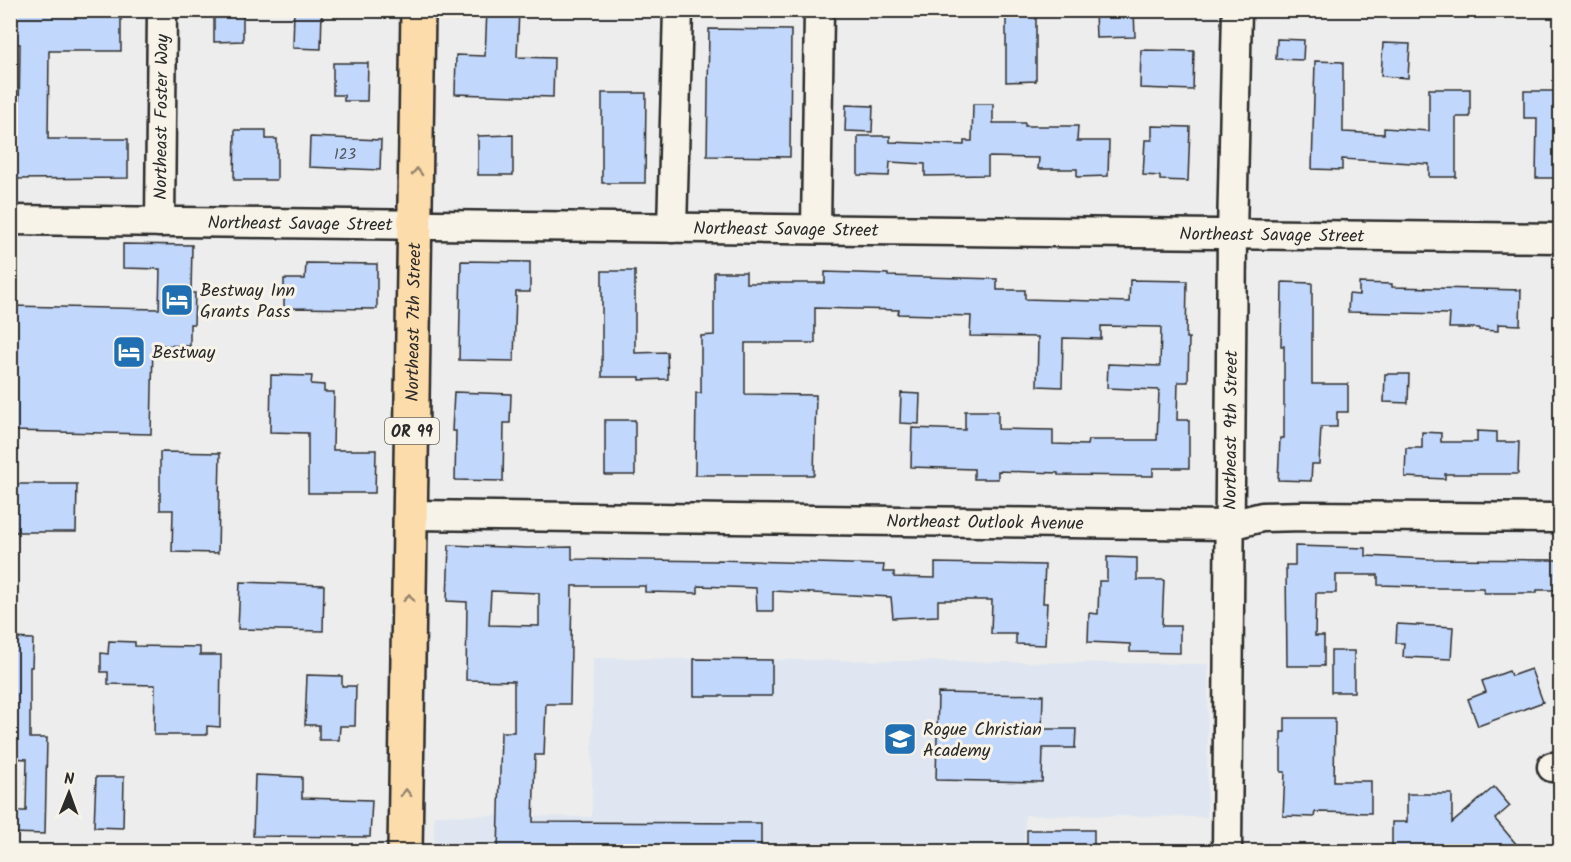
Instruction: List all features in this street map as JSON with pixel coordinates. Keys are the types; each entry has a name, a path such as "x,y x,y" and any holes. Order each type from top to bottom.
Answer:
{"highway":[{"name":"Northeast 7th Street","path":"405,852 418,10"}],"street":[{"name":"Northeast Foster Way","path":"160,222 162,10"},
{"path":"672,228 678,10"},
{"path":"816,229 819,10"},
{"name":"Northeast 9th Street","path":"1227,852 1232,234 1237,10"},
{"name":"Northeast Savage Street","path":"10,220 1560,238"},
{"name":"Northeast Outlook Avenue","path":"411,515 1230,525 1262,517 1304,516 1560,518"}],"shaded area":[{"name":"Rogue Christian Academy","path":"593,658 1208,664 1207,817 1025,815 1024,852 434,852 434,815 592,817"}],"building":[{"path":"10,10 121,10 121,51 49,51 48,139 128,139 128,178 13,179 13,117 19,117 20,44 10,44"},
{"path":"214,10 243,10 243,41 214,42"},
{"path":"294,10 322,10 321,49 293,48"},
{"path":"487,10 519,10 517,57 554,58 553,97 455,94 456,55 485,56"},
{"path":"1095,10 1134,10 1135,37 1096,38"},
{"path":"1006,14 1036,14 1036,81 1006,82"},
{"path":"709,29 791,30 790,157 707,156"},
{"path":"1277,39 1304,40 1303,60 1276,59"},
{"path":"1383,43 1410,44 1408,78 1381,76"},
{"path":"1141,50 1194,51 1193,90 1140,88"},
{"path":"1315,61 1343,62 1343,132 1384,134 1384,128 1429,131 1429,89 1470,89 1470,117 1456,117 1456,177 1429,177 1429,164 1342,159 1342,170 1312,169"},
{"path":"333,63 368,63 367,101 344,101 344,95 333,95"},
{"path":"1524,91 1560,91 1560,178 1536,178 1537,118 1524,118"},
{"path":"602,93 646,93 645,183 602,183"},
{"path":"973,104 993,104 993,123 1025,123 1025,126 1078,126 1077,141 1109,141 1108,176 1077,177 1077,169 1038,169 1039,158 988,157 988,175 925,176 925,164 890,162 889,176 858,175 858,136 890,136 890,142 964,145 964,141 972,141"},
{"path":"846,105 873,106 872,132 845,131"},
{"path":"1152,126 1190,127 1188,181 1160,180 1160,176 1143,175 1145,140 1152,140"},
{"path":"235,130 266,130 266,139 277,139 277,180 234,180"},
{"path":"513,135 513,175 478,175 478,136"},
{"path":"310,137 381,140 380,170 309,167"},
{"path":"123,244 192,245 191,293 195,293 194,324 190,324 190,346 153,345 151,434 10,431 10,306 159,309 160,269 123,268"},
{"path":"461,261 530,262 530,292 516,292 514,361 459,360"},
{"path":"306,263 377,264 377,309 284,308 284,279 305,279"},
{"path":"602,271 635,271 635,353 667,352 668,379 640,380 640,377 602,377"},
{"path":"714,272 746,272 746,283 825,283 825,272 997,279 997,290 1025,290 1025,299 1129,302 1130,280 1187,281 1188,382 1178,382 1177,420 1189,420 1189,468 1153,468 1153,476 1058,475 1058,473 998,471 998,479 974,479 974,469 911,467 912,428 965,430 965,411 998,411 998,429 1053,430 1053,444 1087,445 1088,440 1157,440 1159,390 1107,388 1108,364 1160,366 1161,327 1101,326 1101,339 1063,338 1062,387 1037,386 1038,337 970,336 971,316 898,314 899,310 815,308 815,343 745,343 745,394 816,395 814,475 695,475 696,393 701,393 701,336 714,335"},
{"path":"1282,282 1312,283 1312,384 1348,384 1348,412 1337,412 1337,427 1321,427 1319,464 1312,464 1311,481 1278,480 1280,438 1284,438 1284,346 1281,346"},
{"path":"1359,283 1392,284 1392,287 1521,290 1520,325 1498,324 1498,331 1479,330 1479,328 1449,328 1450,314 1348,312 1349,294 1359,295"},
{"path":"1385,374 1409,374 1408,403 1384,402"},
{"path":"271,375 312,376 311,384 324,385 324,392 334,392 333,450 376,450 375,493 308,493 308,433 270,432"},
{"path":"454,392 511,394 510,423 504,423 503,481 455,480 456,431 452,431"},
{"path":"901,393 920,394 919,424 900,423"},
{"path":"605,420 635,420 635,475 605,475"},
{"path":"1477,431 1497,432 1497,442 1519,442 1518,474 1445,474 1445,479 1405,477 1406,448 1422,448 1422,432 1441,433 1441,442 1477,442"},
{"path":"160,452 220,453 218,553 172,552 173,510 160,510"},
{"path":"10,484 77,484 76,532 10,532"},
{"path":"449,545 572,547 572,559 884,565 883,572 894,572 894,577 935,578 935,563 1045,565 1043,603 1047,603 1045,645 1016,644 1016,634 991,634 992,600 938,600 938,616 893,618 891,597 773,591 773,611 757,611 756,588 698,586 698,593 645,592 645,586 572,586 570,704 546,704 544,755 535,755 533,822 761,823 761,852 498,852 501,732 514,732 514,681 466,680 467,602 447,601","holes":["491,591 539,593 539,626 489,625"]},
{"path":"1295,546 1366,548 1366,556 1560,560 1560,590 1537,590 1537,593 1484,593 1484,588 1417,588 1417,586 1378,585 1378,575 1336,575 1336,593 1316,593 1315,636 1324,636 1324,666 1287,666 1286,565 1295,565"},
{"path":"1107,557 1137,558 1137,580 1164,580 1162,626 1180,626 1180,653 1130,652 1130,644 1088,642 1089,613 1098,614 1099,581 1107,581"},
{"path":"240,582 324,585 323,631 238,629"},
{"path":"1397,624 1453,627 1451,659 1403,657 1404,643 1396,643"},
{"path":"10,638 33,639 32,667 30,667 30,738 47,738 45,834 10,833 10,811 26,811 27,759 10,758"},
{"path":"109,641 135,642 135,646 200,647 200,655 221,655 220,727 207,726 207,735 154,735 155,685 108,684 108,672 101,672 101,653 108,654"},
{"path":"1331,651 1354,651 1354,692 1331,692"},
{"path":"694,659 772,660 772,696 694,696"},
{"path":"1531,669 1543,702 1478,726 1468,699 1486,692 1482,681 1509,671 1511,676"},
{"path":"307,675 342,676 342,686 356,686 355,726 340,726 339,740 319,740 319,725 305,725"},
{"path":"938,693 1043,695 1042,729 1076,729 1075,748 1043,748 1042,782 936,780"},
{"path":"1285,718 1335,718 1334,781 1371,781 1371,813 1315,812 1314,817 1283,816 1285,772 1281,772 1281,732 1285,732"},
{"path":"255,775 302,777 302,798 372,800 370,837 253,836"},
{"path":"96,777 124,777 123,828 94,827"},
{"path":"1494,787 1510,806 1495,819 1523,852 1392,848 1392,822 1407,822 1407,794 1452,794 1452,823"},
{"path":"1027,830 1094,830 1094,852 1027,852"}],"place":[{"name":"Bestway Inn Grants Pass","path":"177,300"},
{"name":"Bestway","path":"129,352"},
{"name":"Rogue Christian Academy","path":"900,739"}]}
